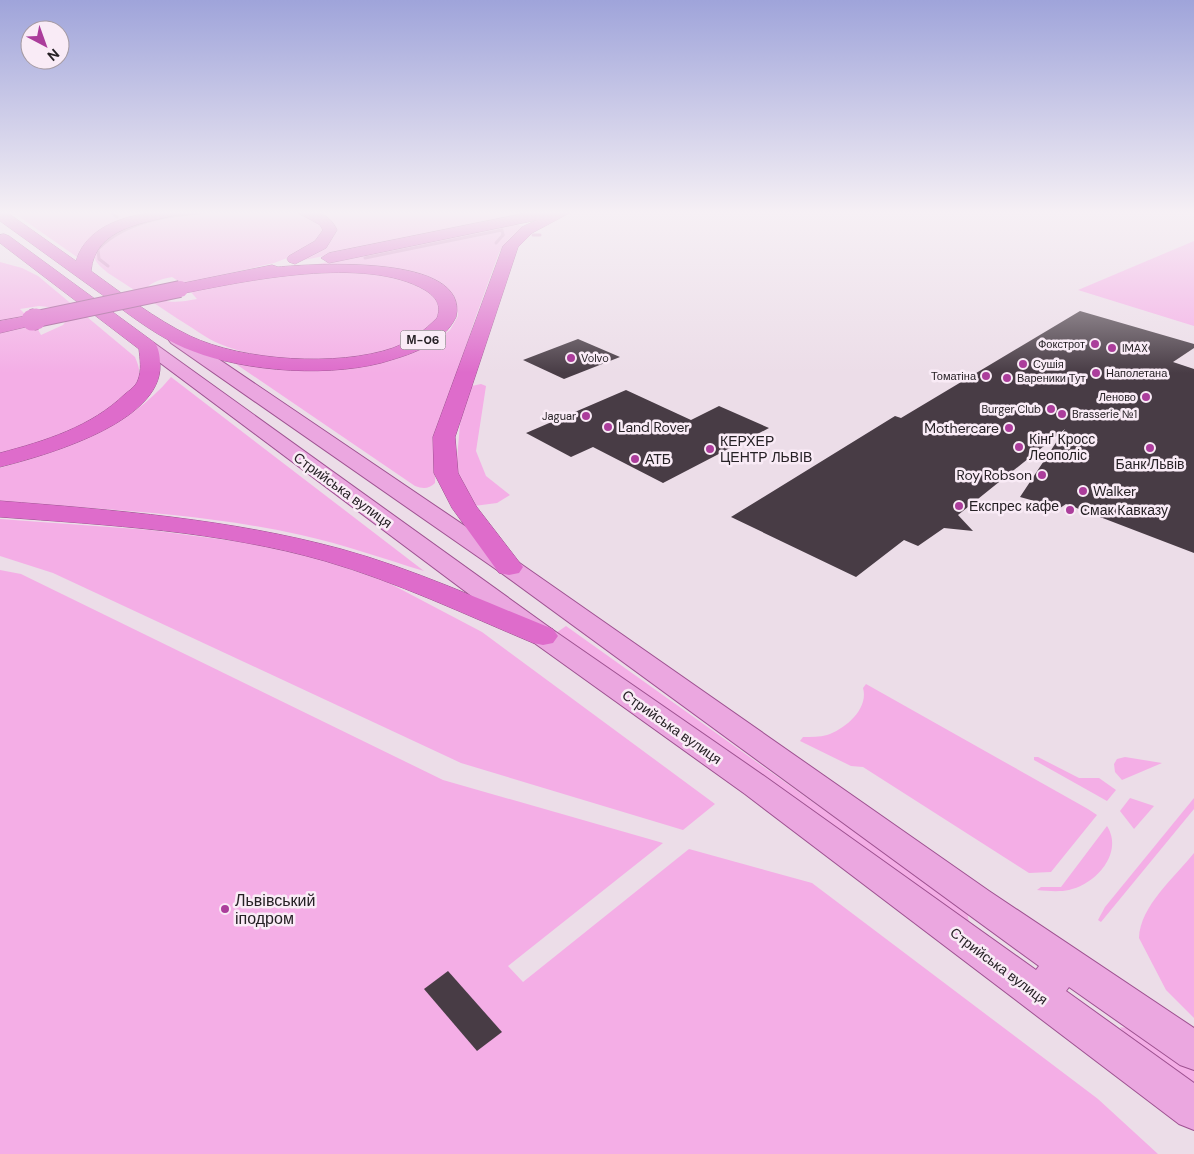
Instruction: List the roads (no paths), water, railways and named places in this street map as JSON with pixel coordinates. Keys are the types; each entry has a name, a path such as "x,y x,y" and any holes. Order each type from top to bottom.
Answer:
{"highway":[{"path":"22,265 56,278"},
{"path":"0,460 28,453 77,435 111,417 132,401 148,383 151,366 148,347 38,265"},
{"name":"М-06","path":"0,327 32,320 180,289 254,274 346,269 392,273 411,278 438,290 446,298 448,308 447,319 439,329 416,344 380,357 329,364 297,365 239,358 177,339 83,274 70,265"},
{"path":"82,265 83,274"},
{"path":"254,274 277,265"},
{"path":"254,274 298,265"},
{"path":"502,265 444,437 446,473 460,502 509,567"},
{"path":"0,509 114,517 264,538 334,556 397,577 544,636"}],"main road":[{"path":"177,339 509,567 706,711 1194,1051"},
{"name":"Стрийська вулиця","path":"148,347 544,636 756,786 1038,996 1194,1109"},
{"path":"1038,996 1066,963"}],"place":[{"name":"Фокстрот","path":"1095,344"},
{"name":"IMAX","path":"1112,348"},
{"name":"Volvo","path":"571,358"},
{"name":"Сушія","path":"1023,364"},
{"name":"Наполетана","path":"1096,373"},
{"name":"Томатіна","path":"986,376"},
{"name":"Вареники Тут","path":"1007,378"},
{"name":"Леново","path":"1146,397"},
{"name":"Burger Club","path":"1051,409"},
{"name":"Brasserie №1","path":"1062,414"},
{"name":"Jaguar","path":"586,416"},
{"name":"Land Rover","path":"608,427"},
{"name":"Mothercare","path":"1009,428"},
{"name":"Кінґ Кросс Леополіс","path":"1019,447"},
{"name":"Банк Львів","path":"1150,448"},
{"name":"КЕРХЕР ЦЕНТР ЛЬВІВ","path":"710,449"},
{"name":"АТБ","path":"635,459"},
{"name":"Roy Robson","path":"1042,475"},
{"name":"Walker","path":"1083,491"},
{"name":"Експрес кафе","path":"959,506"},
{"name":"Смак Кавказу","path":"1070,510"},
{"name":"Львівський іподром","path":"225,909"}]}
